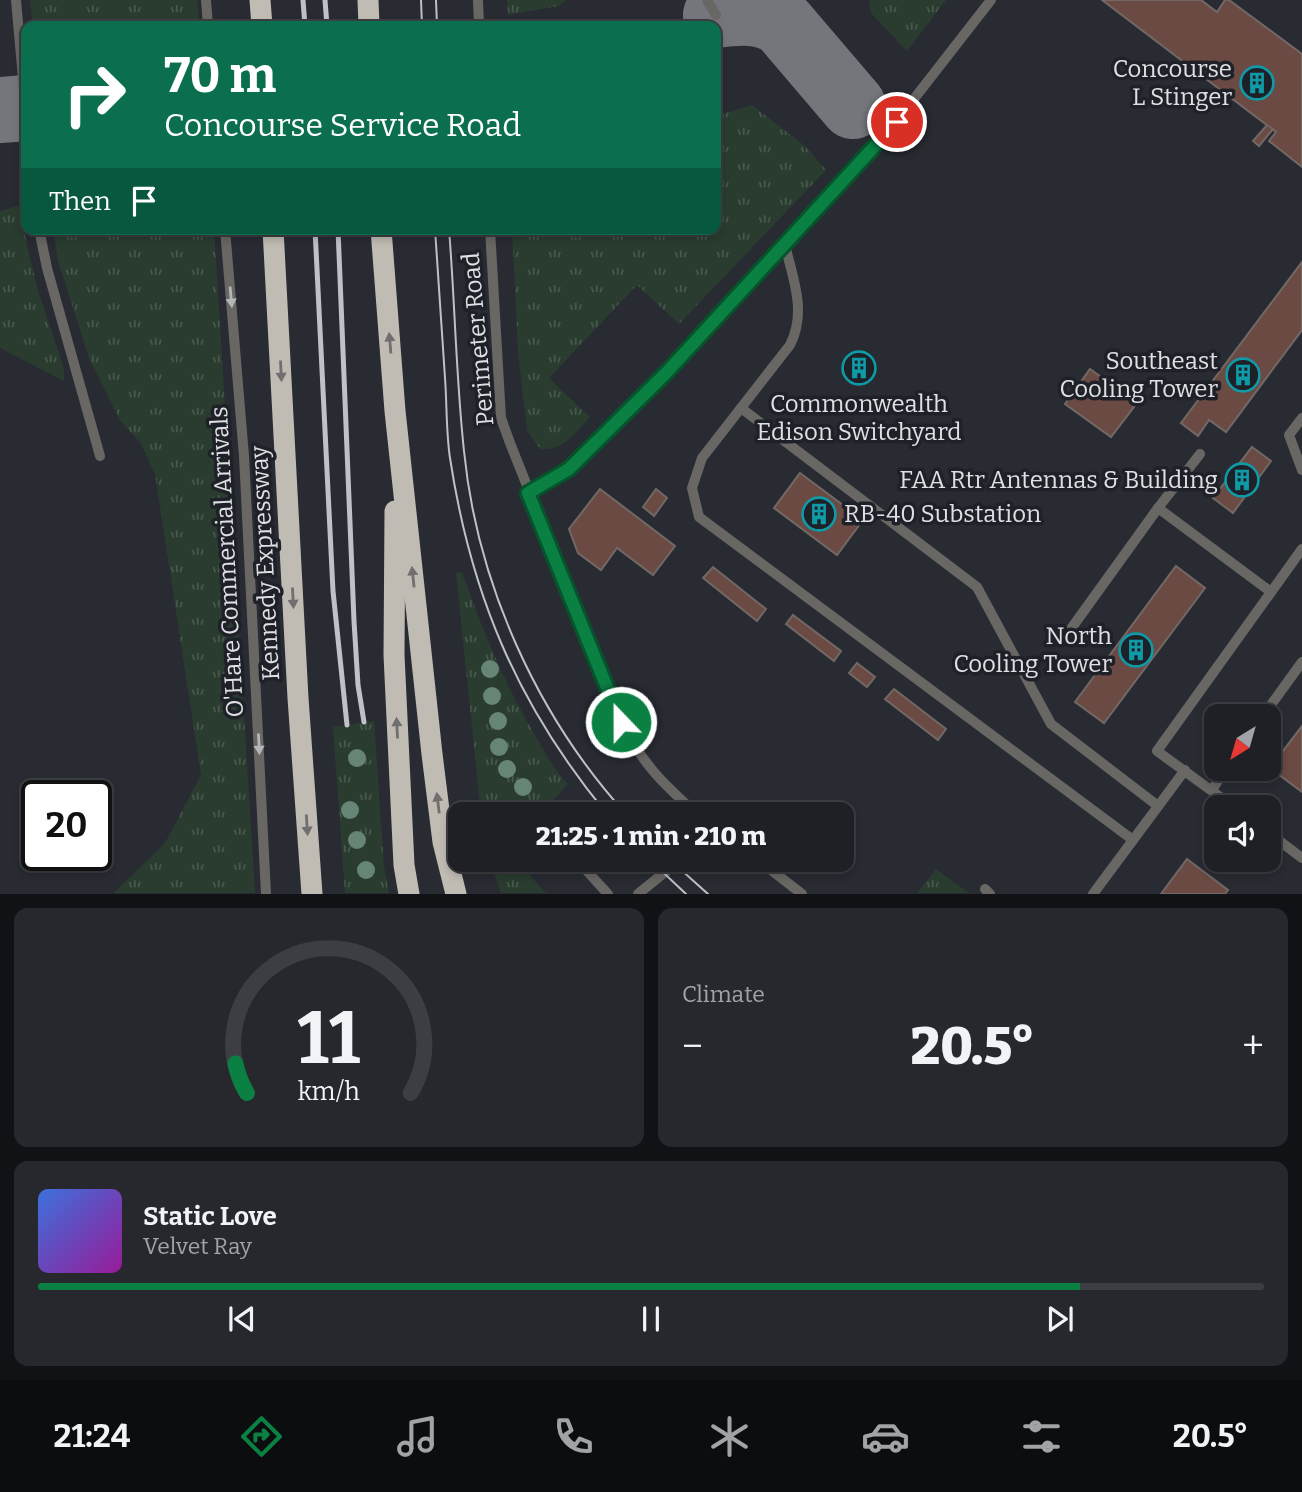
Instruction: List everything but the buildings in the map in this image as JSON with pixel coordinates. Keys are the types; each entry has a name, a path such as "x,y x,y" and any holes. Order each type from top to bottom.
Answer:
{"highway":[{"path":"260,0 262,21"},
{"path":"368,0 369,21"},
{"name":"Kennedy Expressway","path":"273,235 312,894"},
{"path":"381,235 396,411 442,829 450,879 456,894"},
{"path":"396,411 394,655 404,865 409,894"}],"lane":[{"path":"16,0 21,56"},
{"path":"206,0 208,21"},
{"path":"478,0 479,21"},
{"path":"706,0 716,15"},
{"path":"528,493 569,469 667,372 882,140 991,0"},
{"path":"40,235 100,456"},
{"name":"O'Hare Commercial Arrivals","path":"226,235 244,456 266,894"},
{"name":"Perimeter Road","path":"490,235 501,418 528,493 621,722 639,755 684,802"},
{"path":"785,245 800,311 797,331 790,345 702,458 692,488 699,517 1133,840"},
{"path":"741,408 977,587 1051,724 1158,806"},
{"path":"1302,418 1289,435 1302,470"},
{"path":"1068,633 1200,454"},
{"path":"1158,508 1271,592"},
{"path":"1218,795 1157,751 1301,554"},
{"path":"1272,704 1302,662"},
{"path":"1093,894 1185,770"},
{"path":"1212,790 1218,781"},
{"path":"1281,842 1302,858"},
{"path":"588,872 608,894"},
{"path":"638,894 661,872"},
{"path":"773,872 797,892"}],"green space":[{"path":"30,0 197,0 199,21 134,21 32,21"},
{"path":"507,0 566,0 559,6 508,15"},
{"path":"869,0 946,0 907,51 871,13"},
{"path":"752,105 805,146 826,170 679,324 637,285 549,378 590,417 562,444 540,449 527,431 518,351 512,235 721,235 721,114"},
{"path":"18,206 21,235 25,235 37,287 64,369 64,381 0,348 0,211"},
{"path":"54,235 214,235 255,893 114,893 165,843 201,775 155,474 141,444 120,420 90,361 58,261"},
{"path":"462,572 513,696 550,761 568,784 552,802 480,802 456,573"},
{"path":"374,721 384,867 389,893 345,893 333,727"},
{"path":"936,869 969,893 917,893"},
{"path":"494,872 530,872 532,878 546,893 501,893"}],"taxiway":[{"path":"716,15 759,14 783,24 853,106"},
{"path":"0,110 21,108"}],"tram line":[{"path":"421,0 422,21"},
{"path":"436,0 437,21"},
{"path":"435,235 449,448 471,557 485,603 524,690 548,732 598,802"},
{"path":"449,235 464,451 482,550 516,645 539,691 594,776 616,802"},
{"path":"663,872 686,894"},
{"path":"683,872 708,894"}],"railway":[{"path":"303,0 305,21"},
{"path":"325,0 327,21"},
{"path":"315,235 333,591 347,725"},
{"path":"338,235 354,621 358,685 364,722"}],"place":[{"name":"Concourse L Stinger","path":"1257,83"},
{"name":"Commonwealth Edison Switchyard","path":"859,368"},
{"name":"Southeast Cooling Tower","path":"1243,375"},
{"name":"FAA Rtr Antennas & Building","path":"1242,480"},
{"name":"RB-40 Substation","path":"819,514"},
{"name":"North Cooling Tower","path":"1136,650"}],"route":[{"path":"621,722 528,493 569,469 667,372 897,122"}]}
